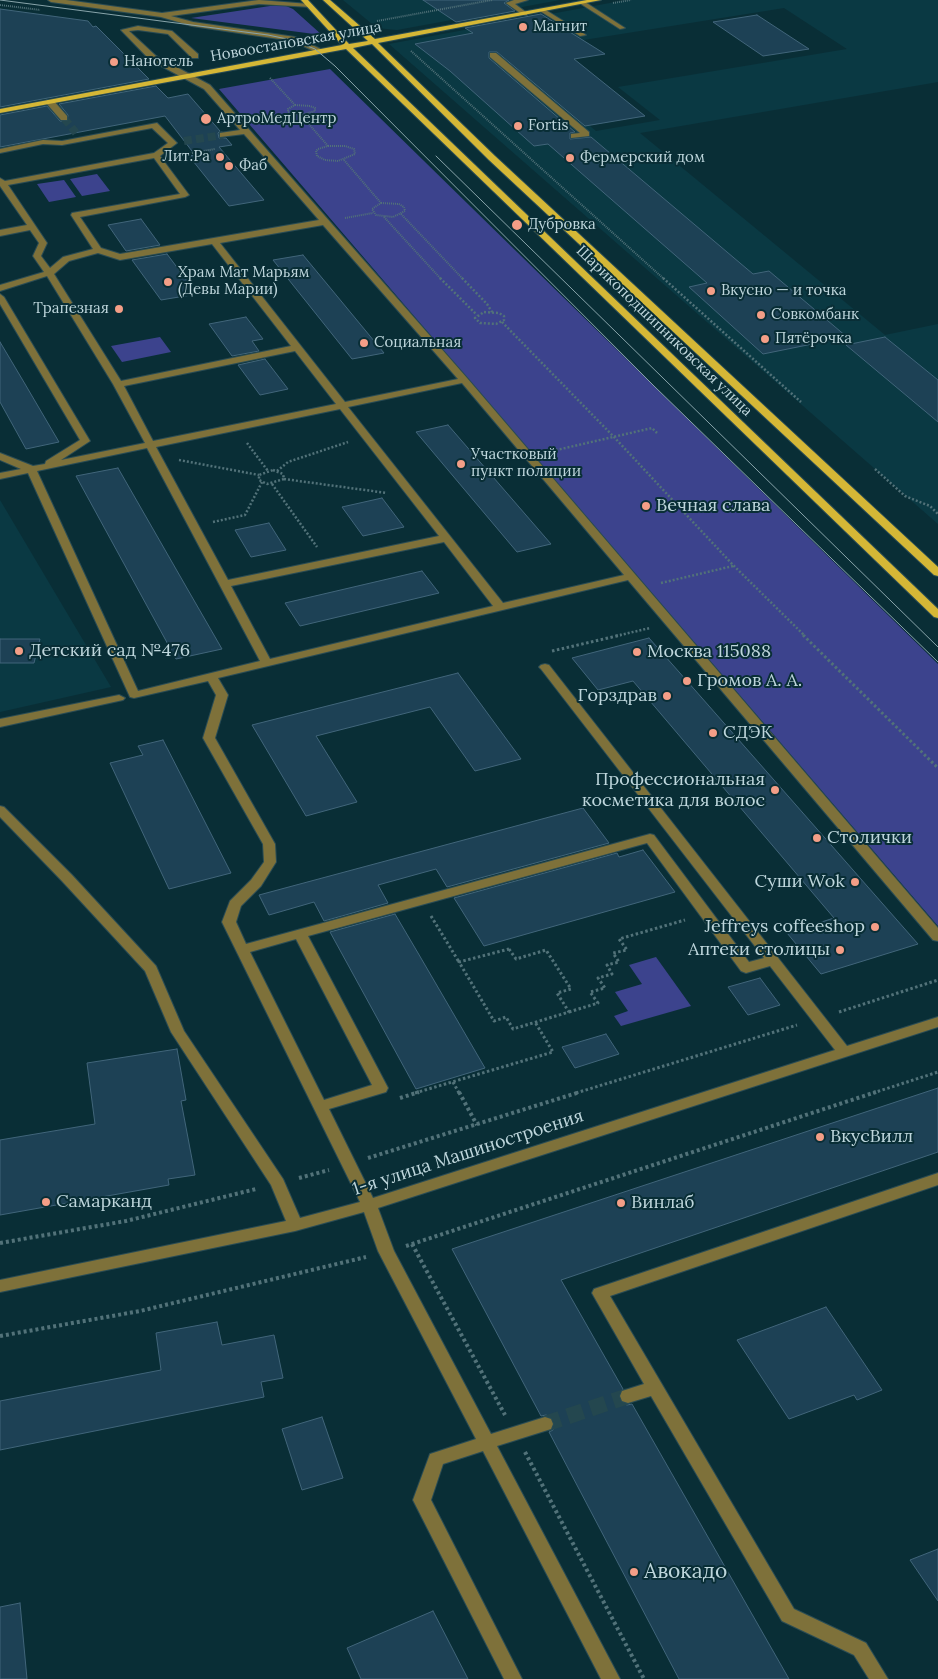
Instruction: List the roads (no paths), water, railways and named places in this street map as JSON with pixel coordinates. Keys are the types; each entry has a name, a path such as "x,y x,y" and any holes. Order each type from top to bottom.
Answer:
{"main road":[{"name":"Шарикоподшипниковская улица","path":"326,0 373,42 492,158 938,573"},
{"name":"Новоостаповская улица","path":"0,111 598,0"},
{"name":"Шарикоподшипниковская улица","path":"307,3 348,47 938,615"}],"street":[{"path":"51,0 162,14 192,24 295,39 323,52"},
{"path":"98,6 106,0"},
{"path":"525,0 509,3 526,14"},
{"path":"162,14 262,1 307,3"},
{"path":"583,3 622,28"},
{"path":"542,10 582,35"},
{"path":"195,56 170,32 138,28 124,30 153,58 207,87 464,380 938,937"},
{"path":"493,55 580,129 571,133"},
{"path":"50,102 64,118"},
{"path":"0,151 43,142 62,143 78,136 154,125 173,143"},
{"path":"223,135 245,131"},
{"path":"184,141 173,143 158,157 2,186 43,242 37,256 118,384 267,664"},
{"path":"98,250 74,216 185,196 158,157"},
{"path":"0,288 49,273 66,259 98,250 120,257 324,222"},
{"path":"0,233 32,227"},
{"path":"214,241 500,608"},
{"path":"0,297 85,441 44,467"},
{"path":"118,384 296,348"},
{"path":"0,476 464,380"},
{"path":"0,456 32,470 134,695 631,576"},
{"path":"225,584 447,538"},
{"path":"545,667 844,1052"},
{"path":"211,677 222,695 209,738 269,844 270,862 256,883 235,904 229,922 369,1205 386,1251 611,1679"},
{"path":"0,723 119,698"},
{"path":"0,810 67,878 151,969 178,1032 278,1183 295,1225"},
{"path":"243,949 300,934 357,924 422,900 650,838 746,968 773,960"},
{"path":"300,934 381,1088 320,1106"},
{"name":"1-я улица Машиностроения","path":"0,1286 295,1225 369,1205 938,1022"},
{"path":"880,1679 860,1649 788,1615 600,1293 938,1179"},
{"path":"628,1396 655,1388"},
{"path":"513,1679 422,1500 436,1459 545,1424"}],"tunnel":[{"path":"64,118 76,133"},
{"path":"184,141 223,135"},
{"path":"545,1424 628,1396"}],"tram line":[{"path":"0,0 268,35 292,40 315,49 335,66 654,386 938,662"},
{"path":"436,156 938,647"}],"place":[{"name":"Магнит","path":"523,27"},
{"name":"Нанотель","path":"114,62"},
{"name":"АртроМедЦентр","path":"206,119"},
{"name":"Fortis","path":"518,126"},
{"name":"Лит.Ра","path":"220,157"},
{"name":"Фермерский дом","path":"570,158"},
{"name":"Фаб","path":"229,166"},
{"name":"Дубровка","path":"517,225"},
{"name":"Храм Мат Марьям (Девы Марии)","path":"168,282"},
{"name":"Вкусно — и точка","path":"711,291"},
{"name":"Трапезная","path":"119,309"},
{"name":"Совкомбанк","path":"761,315"},
{"name":"Пятёрочка","path":"765,339"},
{"name":"Социальная","path":"364,343"},
{"name":"Участковый пункт полиции","path":"461,464"},
{"name":"Вечная слава","path":"646,506"},
{"name":"Детский сад №476","path":"19,651"},
{"name":"Москва 115088","path":"637,652"},
{"name":"Громов А. А.","path":"687,681"},
{"name":"Горздрав","path":"667,696"},
{"name":"СДЭК","path":"713,733"},
{"name":"Профессиональная косметика для волос","path":"775,790"},
{"name":"Столички","path":"817,838"},
{"name":"Суши Wok","path":"855,882"},
{"name":"Jeffreys coffeeshop","path":"875,927"},
{"name":"Аптеки столицы","path":"840,950"},
{"name":"ВкусВилл","path":"820,1137"},
{"name":"Самарканд","path":"46,1202"},
{"name":"Винлаб","path":"621,1203"},
{"name":"Авокадо","path":"634,1572"}]}
